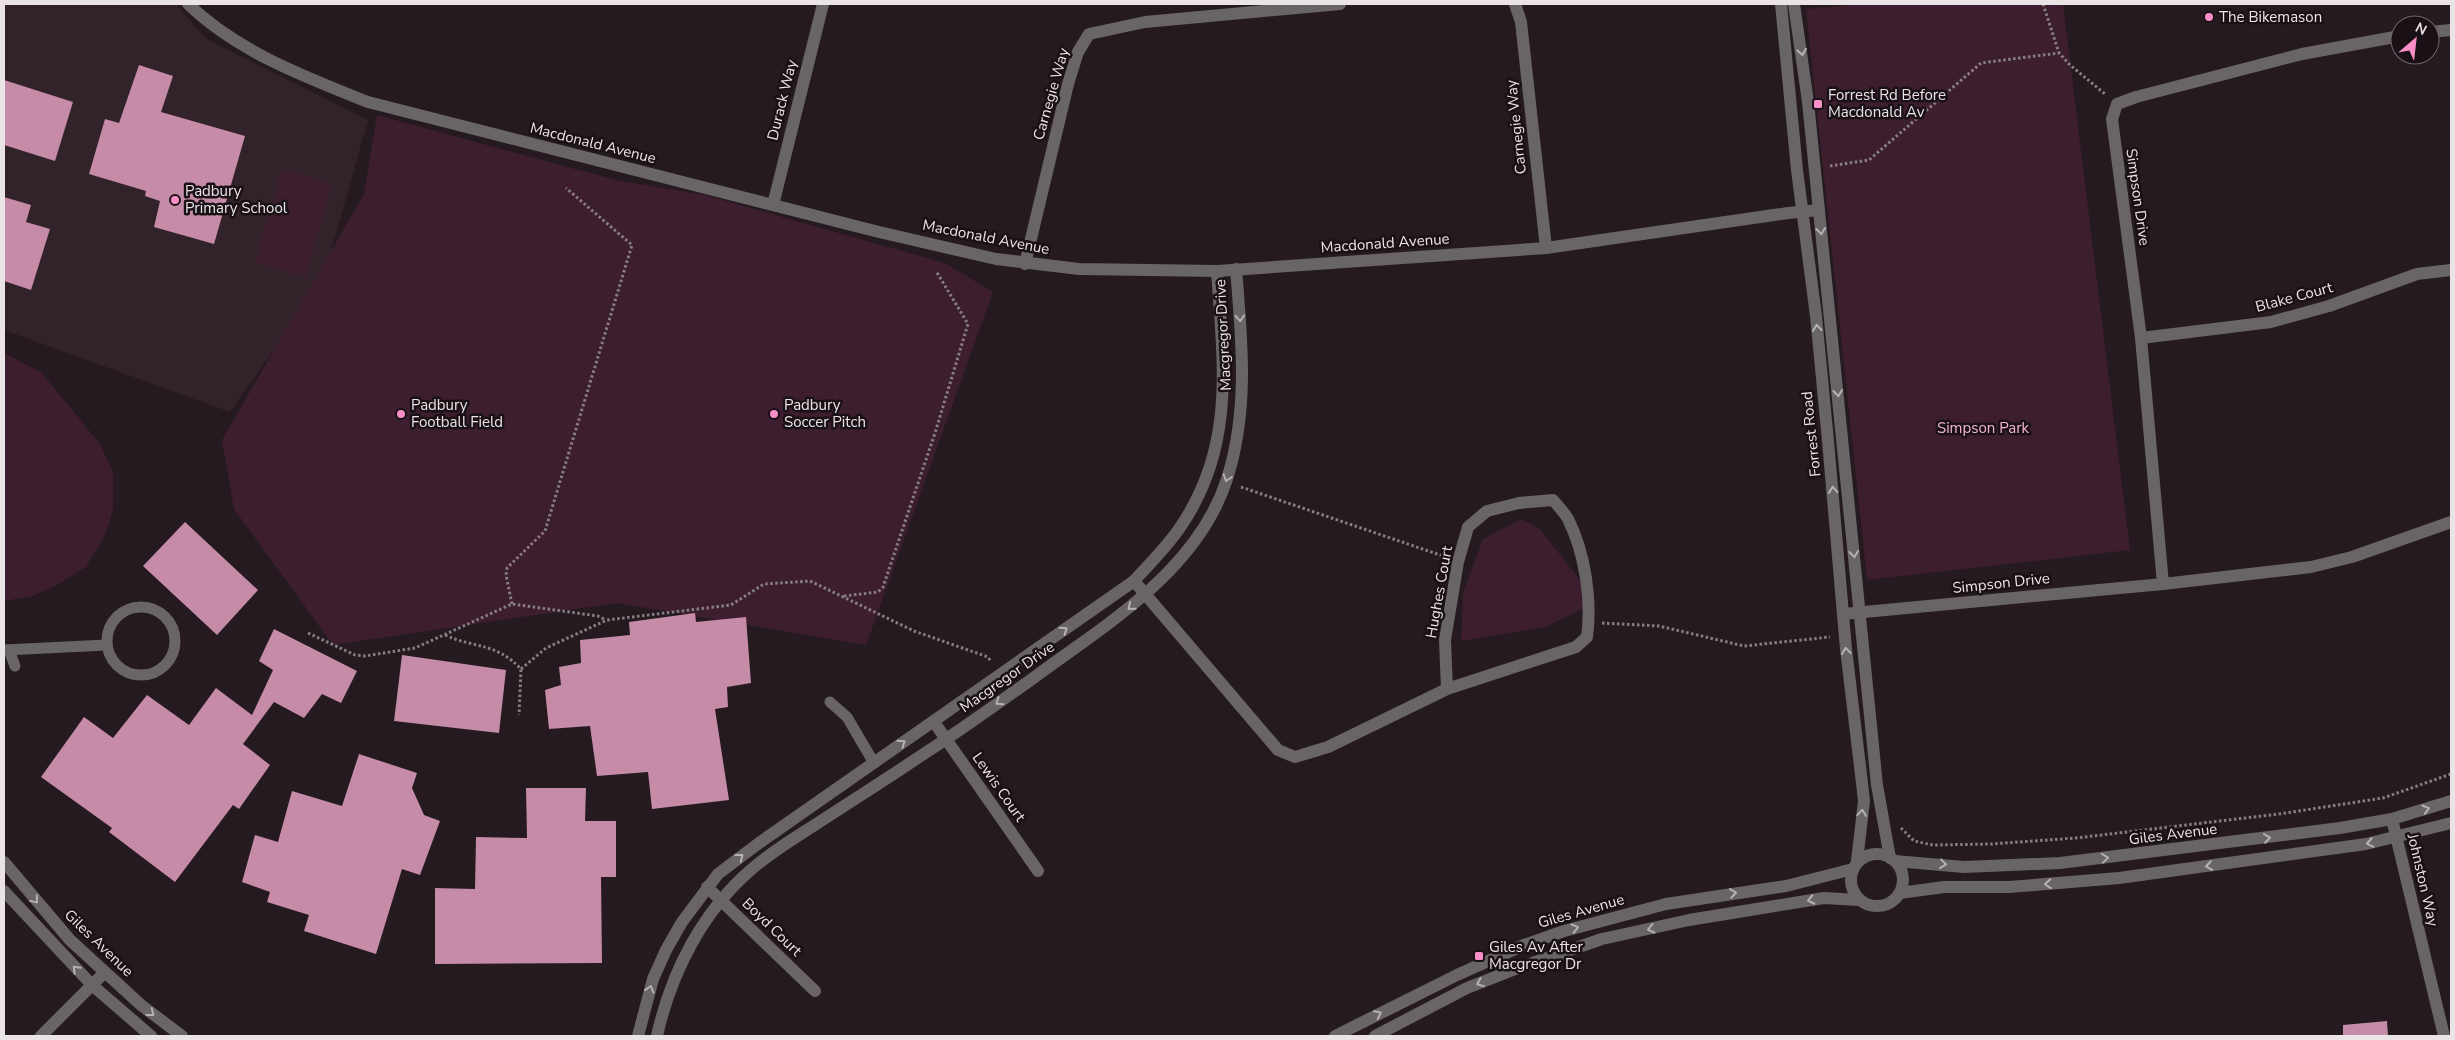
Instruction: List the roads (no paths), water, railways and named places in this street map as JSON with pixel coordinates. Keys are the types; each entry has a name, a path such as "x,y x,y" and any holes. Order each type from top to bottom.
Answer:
{"street":[{"name":"Macdonald Avenue","path":"188,4 206,22 230,38 302,76 368,102 879,232 1024,264 1080,269 1217,271 1546,248 1819,210"},
{"name":"Durack Way","path":"773,205 823,4"},
{"name":"Carnegie Way","path":"1024,264 1068,84 1078,52 1089,34 1145,22 1340,4"},
{"name":"Carnegie Way","path":"1515,4 1521,22 1546,248"},
{"name":"Forrest Road","path":"1781,4 1801,212 1816,316 1846,649 1864,801 1855,865"},
{"name":"Forrest Road","path":"1794,4 1803,58 1877,785 1884,830 1892,859"},
{"name":"Simpson Drive","path":"2163,584 2141,338 2112,119 2117,104 2136,97 2302,54 2390,38"},
{"name":"Macgregor Drive","path":"658,1036 666,1001 684,958 694,940 722,900 751,870 766,857 946,740 1096,633 1146,595 1194,540 1218,501 1226,482 1238,433 1243,398 1243,356 1236,269"},
{"name":"Blake Court","path":"2141,338 2271,322 2329,306 2417,274 2451,270"},
{"name":"Macgregor Drive","path":"638,1036 653,979 666,950 707,887 718,874 758,843 1134,581 1182,525 1208,476 1215,454 1220,426 1224,382 1217,271"},
{"name":"Hughes Court","path":"1134,581 1278,750 1295,757 1328,747 1447,689 1576,647 1588,637 1589,622 1583,560 1567,517 1553,500 1518,503 1487,511 1468,527 1458,562 1445,640 1447,689"},
{"name":"Simpson Drive","path":"1843,614 2163,584 2311,567 2352,557 2451,522"},
{"name":"Lewis Court","path":"934,722 1038,871"},
{"name":"Giles Avenue","path":"1892,859 1964,867 2060,864 2193,848 2392,819 2451,801"},
{"name":"Johnston Way","path":"2392,819 2444,1036"},
{"path":"1900,893 1944,887 2009,887 2119,878 2396,838 2451,823"},
{"path":"1875,854 1892,859 1901,869 1903,879 1900,893 1891,902 1879,907 1867,905 1860,900 1851,887 1855,865 1875,854"},
{"name":"Giles Avenue","path":"4,862 70,940 104,973 182,1036"},
{"name":"Giles Avenue","path":"1339,1035 1466,971 1524,945 1564,931 1666,904 1786,886 1855,865"},
{"name":"Boyd Court","path":"707,887 815,991"},
{"path":"4,891 92,985 151,1036"},
{"path":"1375,1036 1467,988 1602,939 1689,920 1824,898 1860,900"},
{"path":"41,1036 104,973"}],"lane":[{"path":"137,607 155,609 165,616 172,625 176,636 175,648 170,660 152,674 140,675 123,669 111,657 107,645 108,633 112,622 120,613 137,607"},
{"path":"15,666 6,650 107,645"},
{"path":"830,702 847,716 874,763"}],"place":[{"name":"The Bikemason","path":"2209,17"},
{"name":"Forrest Rd Before Macdonald Av","path":"1818,104"},
{"name":"Padbury Primary School","path":"175,200"},
{"name":"Padbury Football Field","path":"401,414"},
{"name":"Padbury Soccer Pitch","path":"774,414"},
{"name":"Giles Av After Macgregor Dr","path":"1479,956"}],"park label":[{"name":"Simpson Park","path":"1983,428"}]}
